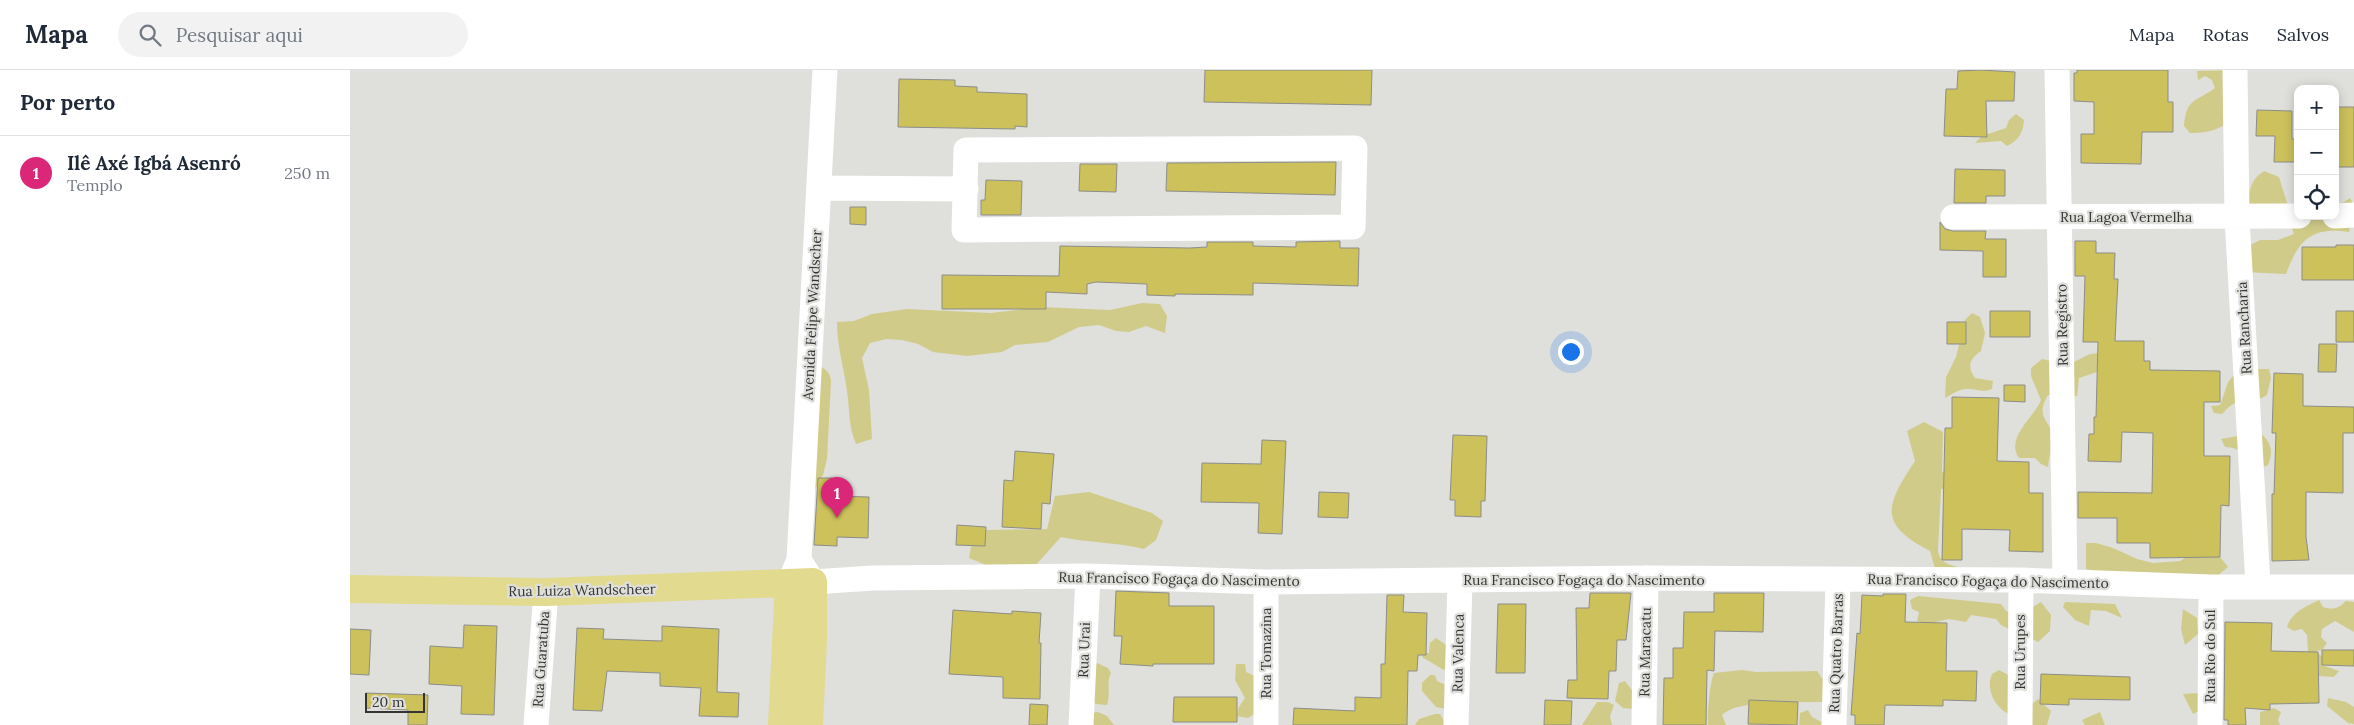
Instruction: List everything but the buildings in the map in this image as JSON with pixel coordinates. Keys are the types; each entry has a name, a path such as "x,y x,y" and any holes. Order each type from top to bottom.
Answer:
{"main road":[{"name":"Rua Luiza Wandscheer","path":"350,589 546,592 801,575"},
{"name":"Avenida Felipe Wandscher","path":"782,725 801,575"},
{"path":"801,575 813,639 809,725"}],"street":[{"name":"Avenida Felipe Wandscher","path":"801,575 825,70"},
{"name":"Rua Registro","path":"2057,70 2065,580"},
{"name":"Rua Rancharia","path":"2235,70 2238,218 2258,585"},
{"path":"1355,148 1353,227 964,230 966,189 966,150 1355,148"},
{"path":"819,188 966,189"},
{"path":"2339,216 2354,215"},
{"name":"Rua Lagoa Vermelha","path":"1953,217 2238,218 2294,216"},
{"name":"Rua Francisco Fogaça do Nascimento","path":"801,575 873,578 1088,576 1266,582 1646,578 2065,580 2210,587 2258,585 2354,587"},
{"name":"Rua Urai","path":"1081,725 1088,576"},
{"name":"Rua Maracatu","path":"1644,725 1646,578"},
{"name":"Rua Quatro Barras","path":"1834,725 1838,580"},
{"name":"Rua Urupes","path":"2020,725 2021,580"},
{"name":"Rua Valenca","path":"1456,725 1460,581"},
{"name":"Rua Tomazina","path":"1266,582 1266,725"},
{"name":"Rua Rio do Sul","path":"2210,587 2210,725"},
{"name":"Rua Guaratuba","path":"536,725 546,592"}],"shaded area":[{"path":"2236,70 2229,122 2220,128 2210,131 2190,133 2184,126 2187,110 2193,102 2215,88 2212,80 2205,76 2198,80 2197,71"},
{"path":"2016,114 2024,120 2020,136 2011,144 2007,146 2001,141 1975,143 1982,136 2006,128 2009,120"},
{"path":"2264,171 2279,177 2287,203 2294,211 2294,220 2339,220 2339,205 2350,198 2354,205 2349,232 2325,231 2308,238 2296,253 2286,274 2243,272 2245,248 2260,240 2278,240 2294,234 2291,226 2249,214 2250,190 2259,175"},
{"path":"1142,303 1160,304 1167,316 1165,333 1146,326 1129,332 1116,331 1099,325 1079,327 1048,342 1015,345 1002,352 967,356 933,352 918,344 902,340 886,339 870,343 862,358 869,390 872,439 856,444 850,424 837,322 854,321 872,314 907,309 991,313 1041,307 1110,310"},
{"path":"1972,313 1980,317 1985,333 1981,351 1974,357 1970,367 1975,378 1993,381 1992,389 1983,391 1962,389 1945,398 1946,377 1956,357 1965,320"},
{"path":"2099,353 2103,367 2097,372 2079,378 2077,396 2048,395 2044,403 2043,415 2052,433 2048,467 2041,464 2035,458 2019,458 2015,443 2041,400 2031,376 2031,368 2042,359 2068,365 2090,354"},
{"path":"815,365 826,370 831,381 827,459 823,475 815,490"},
{"path":"2252,369 2269,369 2271,378 2267,395 2255,400 2235,403 2222,414 2214,413 2211,406 2220,405 2232,377"},
{"path":"1924,422 1943,432 1942,472 1960,472 1951,488 1941,489 1938,551 1941,559 1950,565 1962,568 1938,579 1930,551 1901,532 1894,522 1892,512 1893,502 1898,490 1915,461 1907,431"},
{"path":"2255,429 2264,436 2271,449 2268,465 2260,468 2240,451 2225,447 2221,439 2238,436"},
{"path":"1089,492 1152,513 1163,521 1156,540 1144,549 1061,537 1034,567 986,565 969,558 972,541 986,530 1047,529 1055,496"},
{"path":"2086,543 2096,543 2113,548 2137,559 2153,563 2180,561 2188,556 2220,557 2228,567 2215,578 2094,571 2086,569"},
{"path":"1918,596 2001,604 2006,611 2014,613 2009,629 2001,625 1996,619 1971,615 1966,622 1949,619 1926,624 1917,621 1919,612 1912,609 1910,600"},
{"path":"2319,600 2323,607 2330,608 2338,607 2346,601 2354,602 2354,632 2335,621 2322,629 2321,637 2327,643 2322,650 2316,651 2322,657 2322,665 2339,671 2334,677 2318,676 2308,653 2307,635 2302,629 2294,631 2287,627 2292,617"},
{"path":"2041,602 2051,615 2050,631 2038,642 2025,635 2026,611"},
{"path":"2065,602 2115,604 2122,618 2106,611 2091,610 2089,626 2075,620 2063,607"},
{"path":"2183,609 2197,618 2198,634 2185,645 2181,629"},
{"path":"1436,638 1452,649 1454,667 1444,670 1422,657 1423,653 1429,653 1430,643"},
{"path":"1097,663 1108,668 1111,673 1107,705 1096,704 1092,701 1093,667"},
{"path":"1236,664 1245,664 1246,672 1261,679 1256,713 1248,718 1237,716 1239,707 1245,698 1235,680"},
{"path":"1742,670 1756,672 1817,671 1826,684 1828,702 1759,702 1726,712 1722,715 1726,725 1708,725 1709,698 1714,673"},
{"path":"1999,670 2014,678 2011,715 1997,704 1991,692 1990,680 1992,674"},
{"path":"1430,675 1435,675 1437,681 1450,687 1446,709 1436,707 1422,691 1422,683"},
{"path":"1625,681 1634,693 1633,709 1623,708 1615,701 1619,683"},
{"path":"2199,693 2208,706 2193,714 2183,694"},
{"path":"2328,698 2346,702 2354,707 2354,724 2348,723 2327,706"},
{"path":"2038,699 2051,711 2047,725 2027,725 2025,710"},
{"path":"1597,702 1608,702 1614,705 1610,716 1612,725 1582,725"},
{"path":"2274,708 2281,712 2278,720 2280,725 2260,725 2260,712"},
{"path":"1808,710 1812,717 1827,725 1799,725 1800,713"},
{"path":"1098,712 1107,716 1114,725 1086,725 1092,713"},
{"path":"2100,712 2105,725 2085,725 2082,720"},
{"path":"1440,714 1446,725 1415,725 1419,719"}],"place":[{"name":"Ilê Axé Igbá Asenró","path":"837,518"}]}
